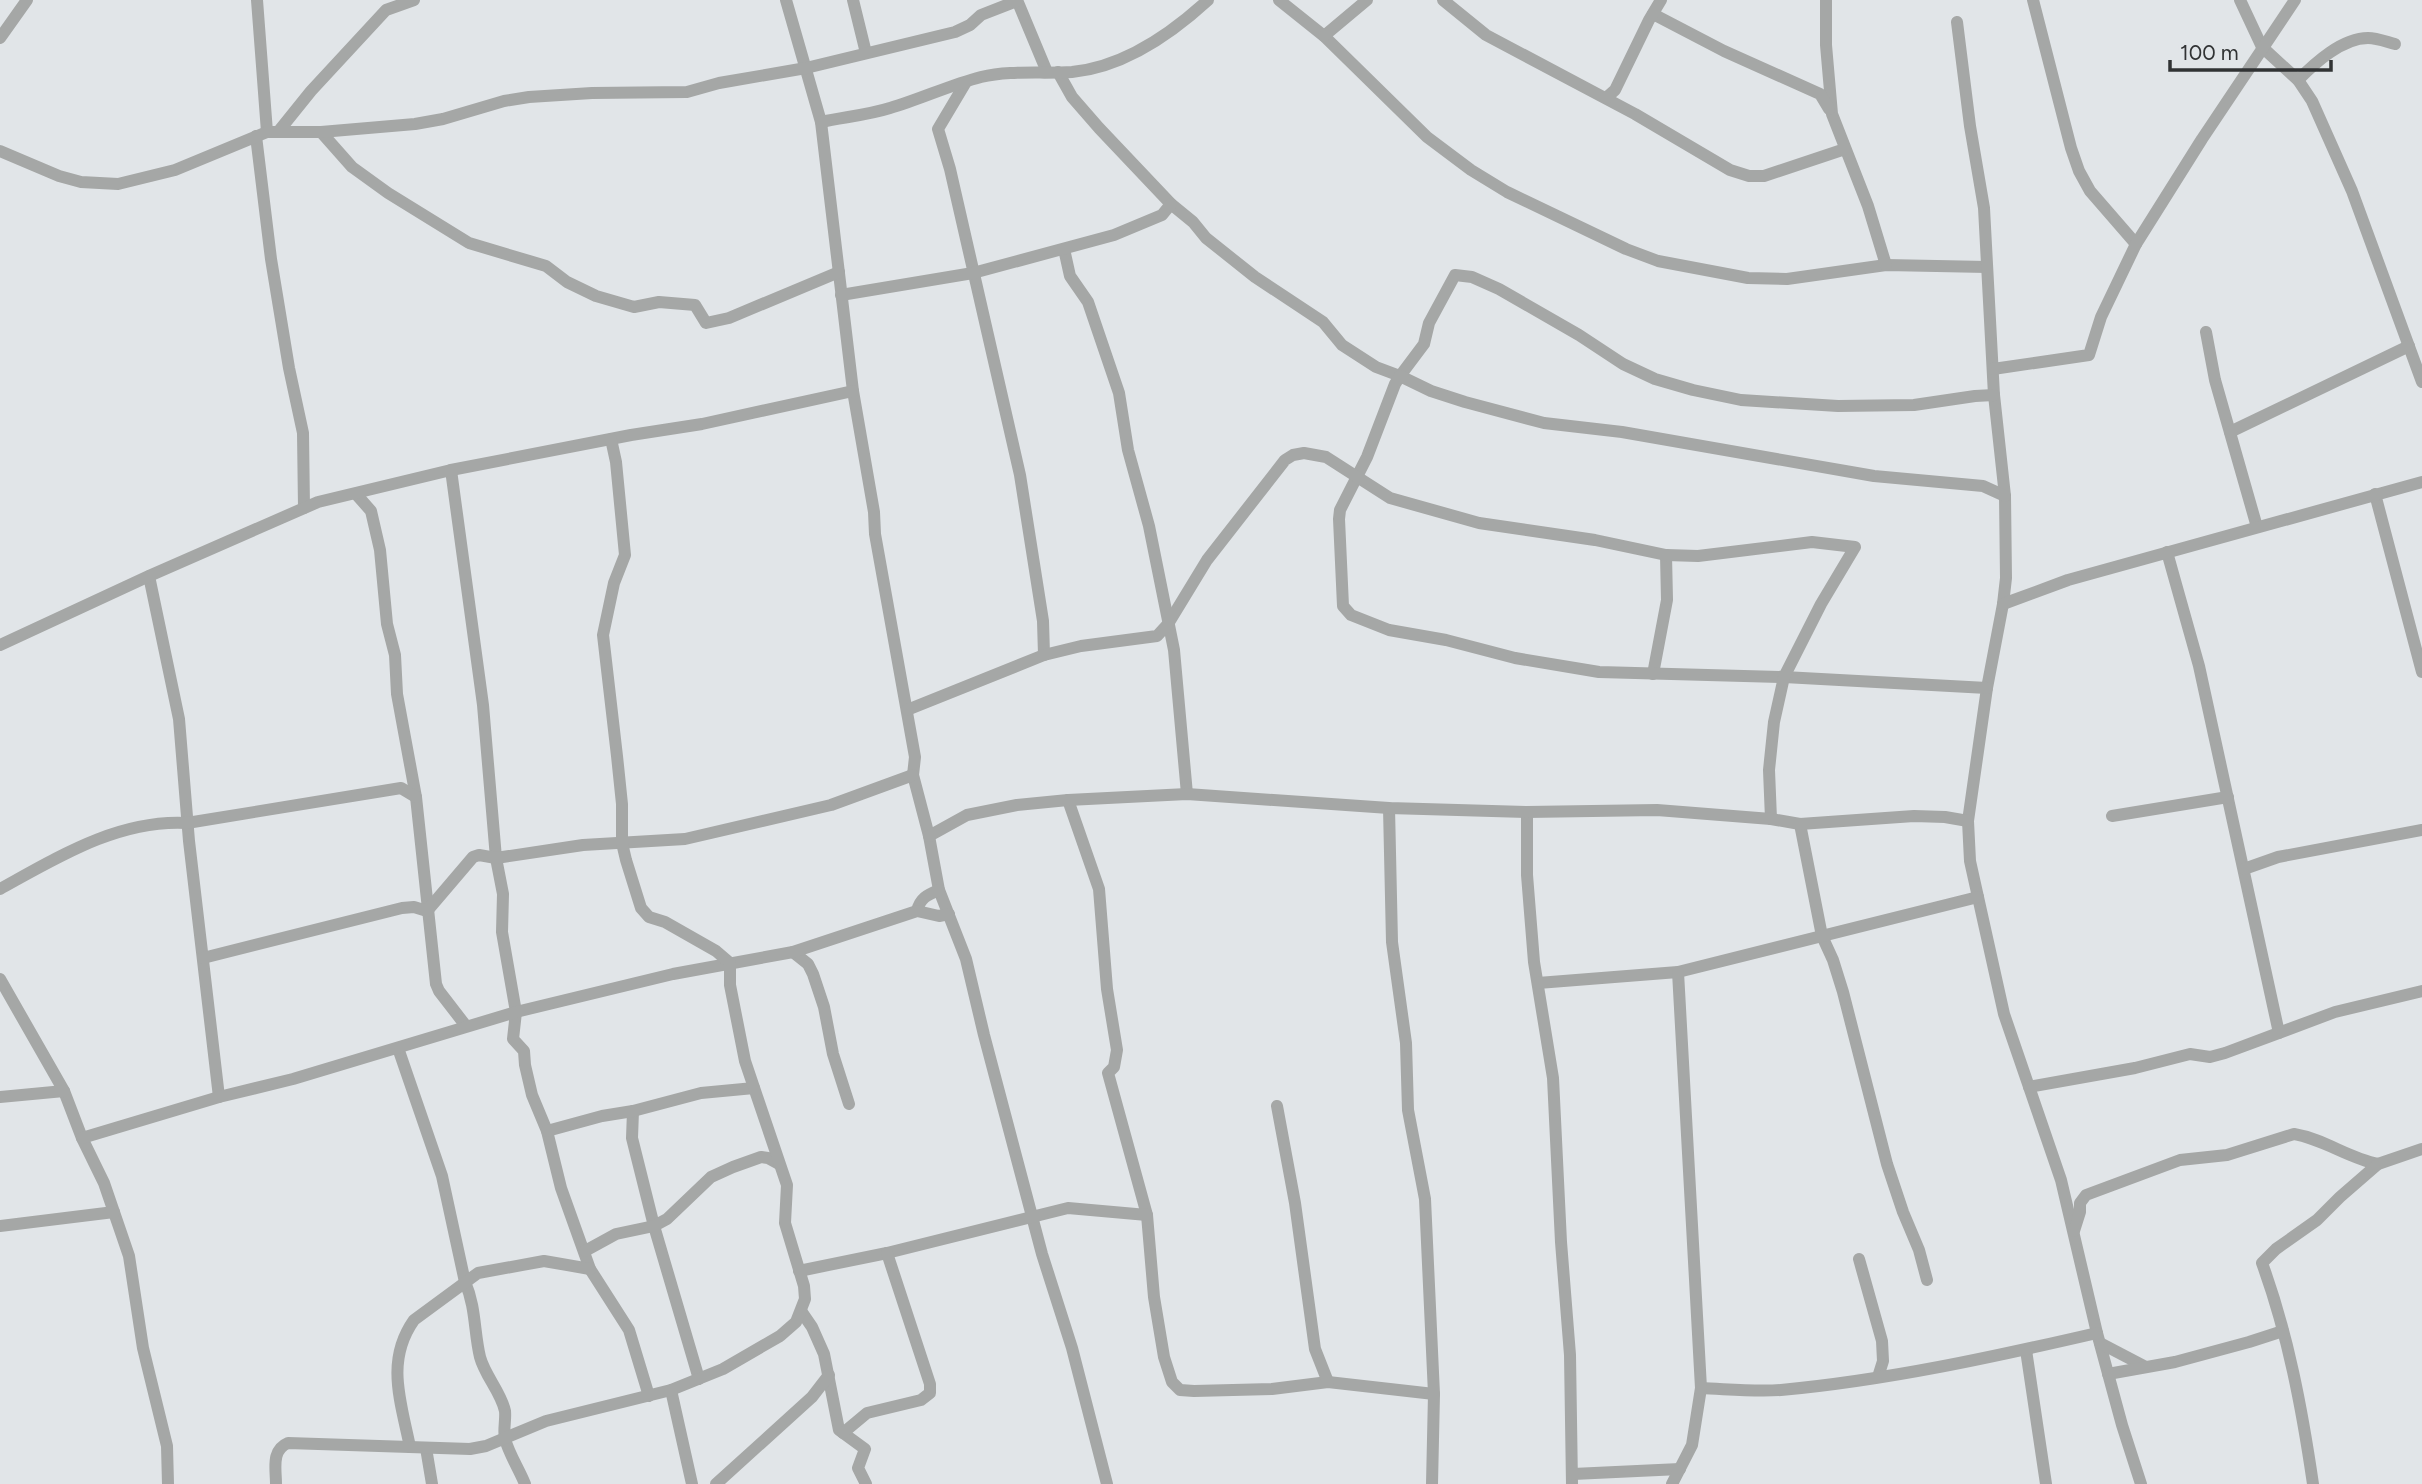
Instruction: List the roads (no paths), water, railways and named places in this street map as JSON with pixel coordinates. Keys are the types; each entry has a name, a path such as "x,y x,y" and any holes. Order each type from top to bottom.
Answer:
{"street":[{"path":"0,38 27,0"},
{"path":"257,0 267,133 271,259 303,433 304,508"},
{"path":"267,133 362,39 385,5 414,0"},
{"path":"786,0 821,122 853,391 874,512 875,534 915,757 913,775 929,836 939,890 966,959 1042,1254 1072,1348 1107,1484"},
{"path":"853,0 866,53"},
{"path":"821,122 888,109 966,82 1000,74 1095,69 1112,63 1168,33 1208,0"},
{"path":"1279,0 1324,36 1427,137 1471,170 1507,192 1626,249 1658,261 1748,278 1787,279 1886,265 1987,267"},
{"path":"1324,36 1367,0"},
{"path":"1443,0 1486,35 1606,98 1730,170 1749,176 1764,176 1845,149"},
{"path":"1606,98 1615,90 1661,0"},
{"path":"1826,0 1826,46 1832,114"},
{"path":"2033,0 2079,171 2098,202 2136,244"},
{"path":"2240,0 2262,47 2298,80 2312,101 2352,191 2422,382"},
{"path":"1993,369 2089,355 2101,317 2136,244 2295,0"},
{"path":"0,151 58,176 81,182 118,184 175,170 267,133 321,132 415,124 529,97 687,92 719,83 806,68 955,32 970,25 981,15 1017,1 1053,72 1072,97 1171,204 1230,257 1323,322 1342,345 1376,367 1454,399 1544,423 1622,432 1874,476 1983,486 2005,496"},
{"path":"1653,14 1724,51 1821,94 1832,114 1868,206 1886,265"},
{"path":"1957,22 1984,208 1994,395 2005,496 2006,578 1986,688 1968,821 1970,861 2004,1014 2061,1180 2098,1338 2141,1484"},
{"path":"2298,80 2333,51 2348,43 2367,38 2395,44"},
{"path":"966,82 938,129 950,169 1020,475 1043,621 1044,655"},
{"path":"321,132 352,167 468,243 546,266 567,282 596,296 634,307 659,302 695,305 706,323 729,318 839,272"},
{"path":"841,295 973,273 1064,249 1114,235 1141,224 1162,215 1171,204"},
{"path":"1064,249 1070,276 1088,302 1119,393 1128,450 1149,526 1174,650 1187,794"},
{"path":"1986,688 1784,677 1598,672 1515,658 1447,639 1389,630 1351,615 1343,606 1340,593 1339,519 1340,510 1373,443 1395,384 1424,344 1429,323 1455,275 1462,274 1499,289 1623,364 1655,380 1693,390 1741,400 1852,406 1914,405 1994,395"},
{"path":"2206,332 2215,380 2257,527"},
{"path":"2230,432 2409,346"},
{"path":"0,645 318,502 451,470 702,424 853,391"},
{"path":"276,1484 277,1452 288,1443 470,1449 546,1421 671,1390 723,1369 780,1336 796,1322 805,1299 785,1223 786,1185 745,1061 730,985 730,963 716,951 664,922 649,917 641,908 633,887 622,843 622,804 603,635 614,583 625,555 616,462 611,439"},
{"path":"907,710 1044,655 1113,640 1157,636 1168,624 1207,561 1285,460 1304,453 1326,457 1390,498 1479,523 1595,540 1666,555 1708,555 1812,542 1855,547 1821,604 1784,677 1774,722 1769,770 1771,818"},
{"path":"451,470 483,705 496,858 503,894 502,932 516,1012 513,1039 524,1051 532,1095 547,1132 561,1188 590,1269 629,1330 649,1396"},
{"path":"2003,604 2068,580 2422,482"},
{"path":"356,494 371,511 380,550 387,624 395,655 397,694 416,797 436,984 466,1026"},
{"path":"2375,494 2422,673"},
{"path":"2168,552 2199,666 2279,1033"},
{"path":"1653,674 1667,600 1666,555"},
{"path":"149,576 179,719 187,823 219,1097"},
{"path":"427,911 474,857 479,855 496,858 583,845 685,839 831,805 913,775"},
{"path":"0,889 99,838 163,822 187,823 401,788 416,797"},
{"path":"929,836 967,815 1017,805 1187,794 1389,808 1527,812 1657,810 1771,818 1800,824 1914,816 1968,821"},
{"path":"2112,816 2228,797"},
{"path":"1068,800 1099,889 1107,989 1117,1050 1114,1067 1108,1073 1147,1215 1154,1297 1164,1357 1172,1382 1180,1390 1194,1391 1272,1390 1328,1382 1434,1394"},
{"path":"1389,808 1392,942 1406,1043 1408,1110 1424,1199 1434,1394 1432,1484"},
{"path":"1527,812 1527,875 1534,962 1553,1078 1570,1355 1573,1479 1680,1469"},
{"path":"1800,824 1822,936 1843,992 1887,1164 1919,1250 1927,1280"},
{"path":"2244,869 2278,857 2422,830"},
{"path":"917,911 919,902 925,896 939,890"},
{"path":"1538,983 1678,972 1978,897"},
{"path":"203,958 402,908 414,907 427,911"},
{"path":"82,1139 516,1012 673,974 793,952 917,911 939,916 949,914"},
{"path":"793,952 808,964 813,974 824,1007 832,1054 849,1104"},
{"path":"1672,1484 1692,1444 1701,1388 1678,972"},
{"path":"0,979 64,1091 82,1139 104,1183 129,1256 143,1348 167,1446 168,1484"},
{"path":"2029,1087 2135,1068 2190,1054 2210,1057 2335,1012 2422,991"},
{"path":"398,1048 442,1177 465,1282 471,1295 482,1362 495,1385 505,1412 505,1438 525,1484"},
{"path":"547,1132 701,1093 754,1088"},
{"path":"0,1097 64,1091"},
{"path":"1277,1106 1295,1203 1315,1349 1328,1382"},
{"path":"632,1111 632,1138 654,1226 699,1379"},
{"path":"2074,1231 2079,1220 2080,1203 2086,1195 2180,1160 2227,1155 2294,1135 2305,1136 2357,1160 2378,1164"},
{"path":"2313,1484 2301,1410 2283,1331 2262,1263 2276,1249 2317,1220 2378,1164 2422,1149"},
{"path":"585,1251 616,1234 654,1226 667,1219 711,1177 761,1157 779,1164"},
{"path":"799,1271 887,1253 1068,1208 1147,1215"},
{"path":"0,1226 114,1212"},
{"path":"843,1433 867,1413 921,1400 930,1393 930,1384 887,1253"},
{"path":"1859,1259 1882,1341 1883,1361 1878,1377"},
{"path":"410,1447 396,1376 398,1354 414,1320 478,1273 544,1261 590,1269"},
{"path":"801,1311 813,1327 820,1345 829,1375 839,1430 865,1449 858,1468 866,1484"},
{"path":"2108,1374 2175,1362 2283,1331"},
{"path":"1701,1388 1779,1390 1878,1377 2098,1338 2144,1366"},
{"path":"2026,1350 2046,1484"},
{"path":"716,1484 812,1397 829,1375"},
{"path":"671,1390 692,1484"},
{"path":"426,1448 432,1484"}]}
